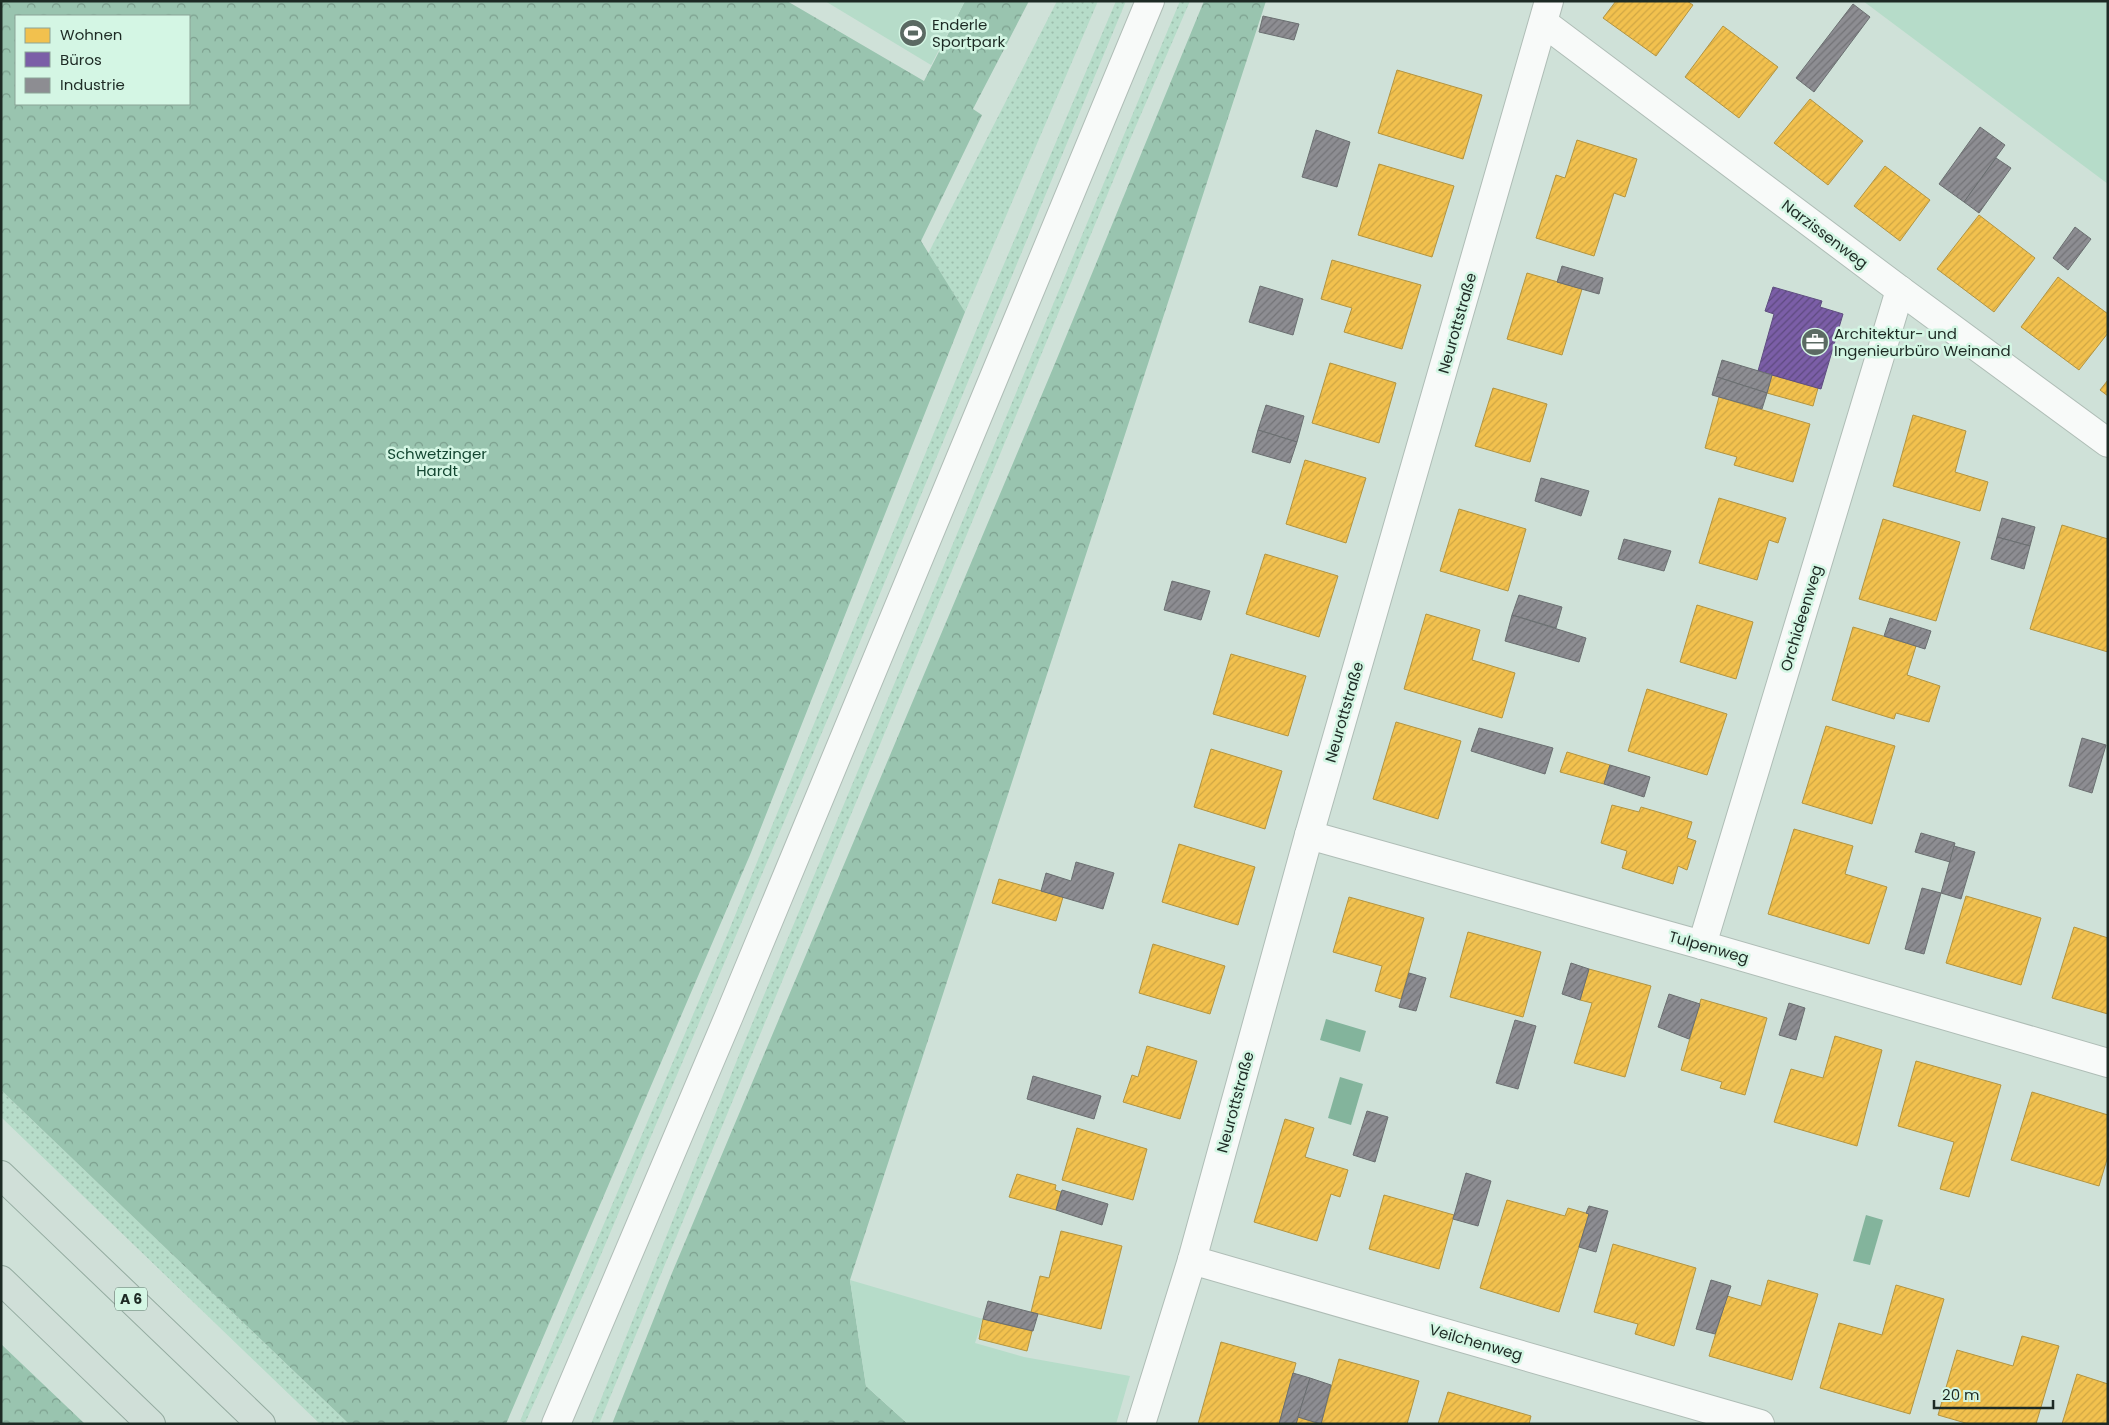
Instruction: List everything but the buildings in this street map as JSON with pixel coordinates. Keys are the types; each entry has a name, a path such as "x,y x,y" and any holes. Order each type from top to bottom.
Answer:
{"highway":[{"name":"A 6","path":"1,1175 261,1424"},
{"path":"1,1280 151,1424"}],"street":[{"path":"556,1424 732,1007 1147,8"},
{"name":"Narzissenweg","path":"1546,12 1900,290 2108,443"},
{"name":"Neurottstraße","path":"1141,1424 1192,1260 1309,835 1546,12"},
{"name":"Orchideenweg","path":"1702,945 1900,290"},
{"name":"Tulpenweg","path":"1309,835 1702,945 2108,1063"},
{"name":"Veilchenweg","path":"1192,1260 1760,1424"}],"shaded area":[{"name":"Enderle Sportpark","path":"825,1 965,1 931,65"},
{"path":"1057,1 1098,1 965,312 928,254"},
{"path":"1116,1 1126,1 845,678 594,1271 525,1423 520,1421 727,935 987,304"},
{"path":"1180,1 1190,1 1132,135 599,1424 591,1424 739,1055"},
{"path":"1863,1 2108,1 2108,184"},
{"path":"1326,1019 1366,1031 1360,1052 1320,1040"},
{"path":"1340,1077 1363,1084 1351,1125 1328,1118"},
{"path":"1,1090 349,1424 320,1424 1,1117"},
{"path":"1866,1215 1883,1220 1870,1265 1853,1261"},
{"path":"850,1280 983,1319 975,1343 1024,1357 1130,1376 1116,1424 908,1424 866,1386"}],"green space":[{"name":"Schwetzinger Hardt","path":"1,1 787,1 924,81 965,1 1029,1 973,109 982,115 921,241 965,312 750,855 506,1424 349,1424 1,1090"},
{"path":"1204,1 1266,1 850,1280 866,1386 908,1424 612,1424 672,1273 1056,361"},
{"path":"1,1344 85,1424 1,1424"}],"place":[{"name":"Enderle Sportpark","path":"913,33"},
{"name":"Architektur- und Ingenieurbüro Weinand","path":"1815,342"}]}
